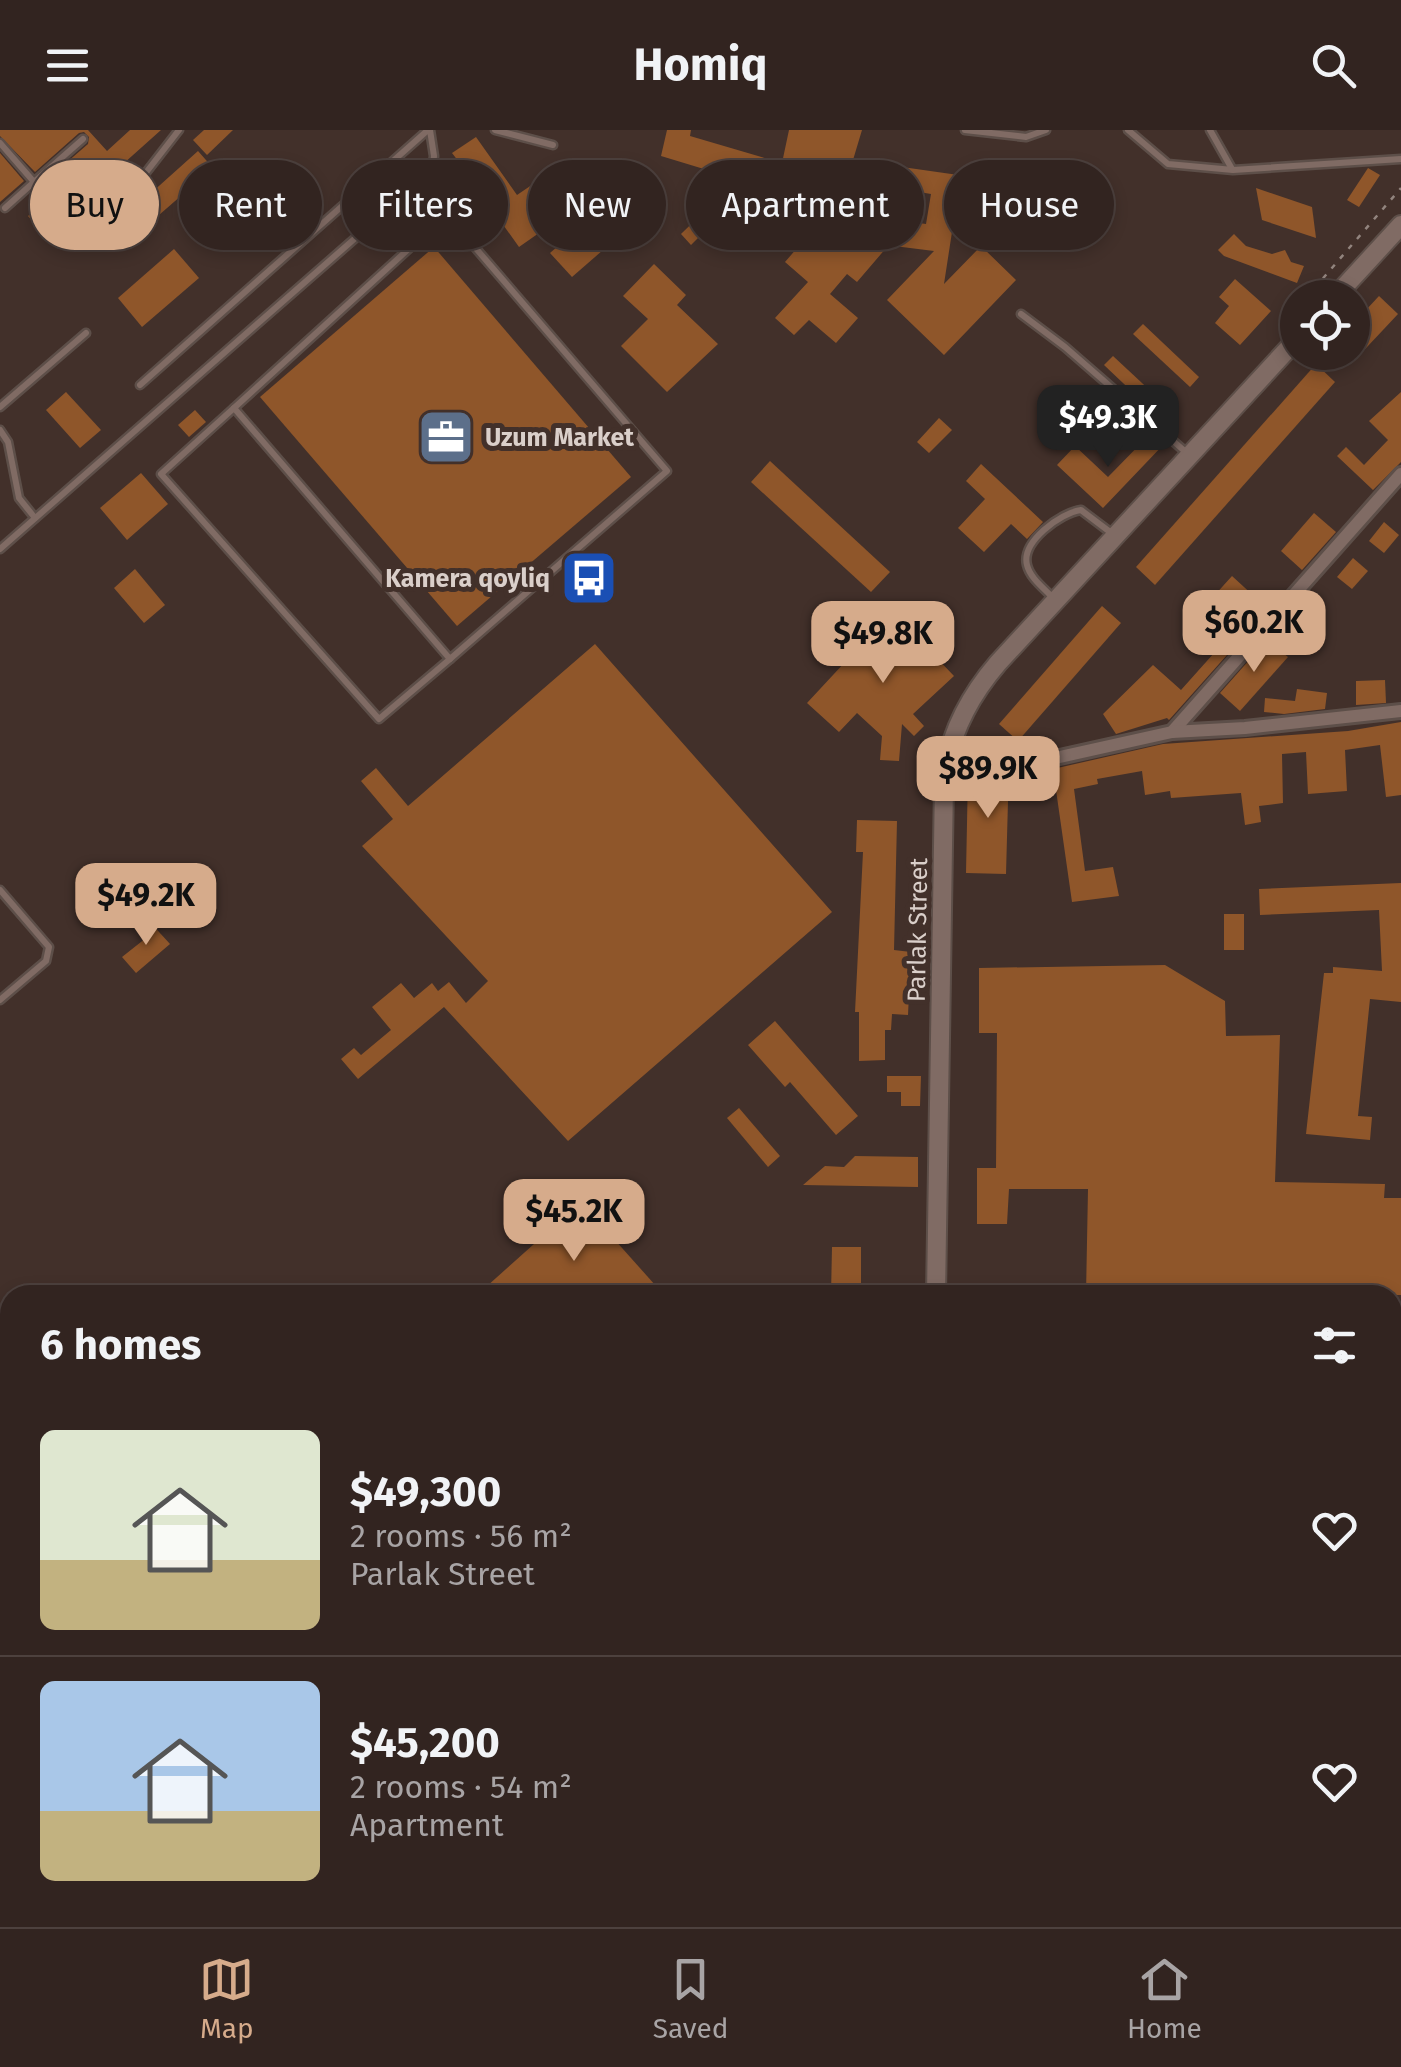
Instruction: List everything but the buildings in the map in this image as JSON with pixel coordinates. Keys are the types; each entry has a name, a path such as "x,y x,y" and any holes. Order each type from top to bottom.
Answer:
{"main road":[{"path":"1351,280 1401,225"},
{"name":"Parlak Street","path":"936,1285 946,764 952,737 972,698 998,663 1280,358"}],"street":[{"path":"1172,732 1401,474"},
{"path":"946,764 1046,760 1172,732 1401,711"}],"lane":[{"path":"157,160 180,130"},
{"path":"429,130 434,160"},
{"path":"140,385 429,130"},
{"path":"495,130 553,144"},
{"path":"966,130 1026,137 1046,130"},
{"path":"1128,130 1168,164 1233,170 1401,159"},
{"path":"1210,130 1233,170"},
{"path":"60,160 84,139"},
{"path":"0,142 30,177"},
{"path":"5,208 30,186"},
{"path":"0,549 342,250"},
{"path":"407,250 161,474 379,719 667,471 477,250"},
{"path":"1021,314 1190,455"},
{"path":"0,408 86,333"},
{"path":"234,408 450,660"},
{"path":"0,430 8,442 19,498 36,518"},
{"path":"1056,601 1031,575 1027,564 1030,549 1045,531 1062,515 1080,510 1115,536"},
{"path":"0,890 49,948 46,961 0,1000"}],"path":[{"path":"1322,280 1401,188"}],"place":[{"name":"Uzum Market","path":"446,437"},
{"name":"Kamera qoyliq","path":"589,578"}]}
